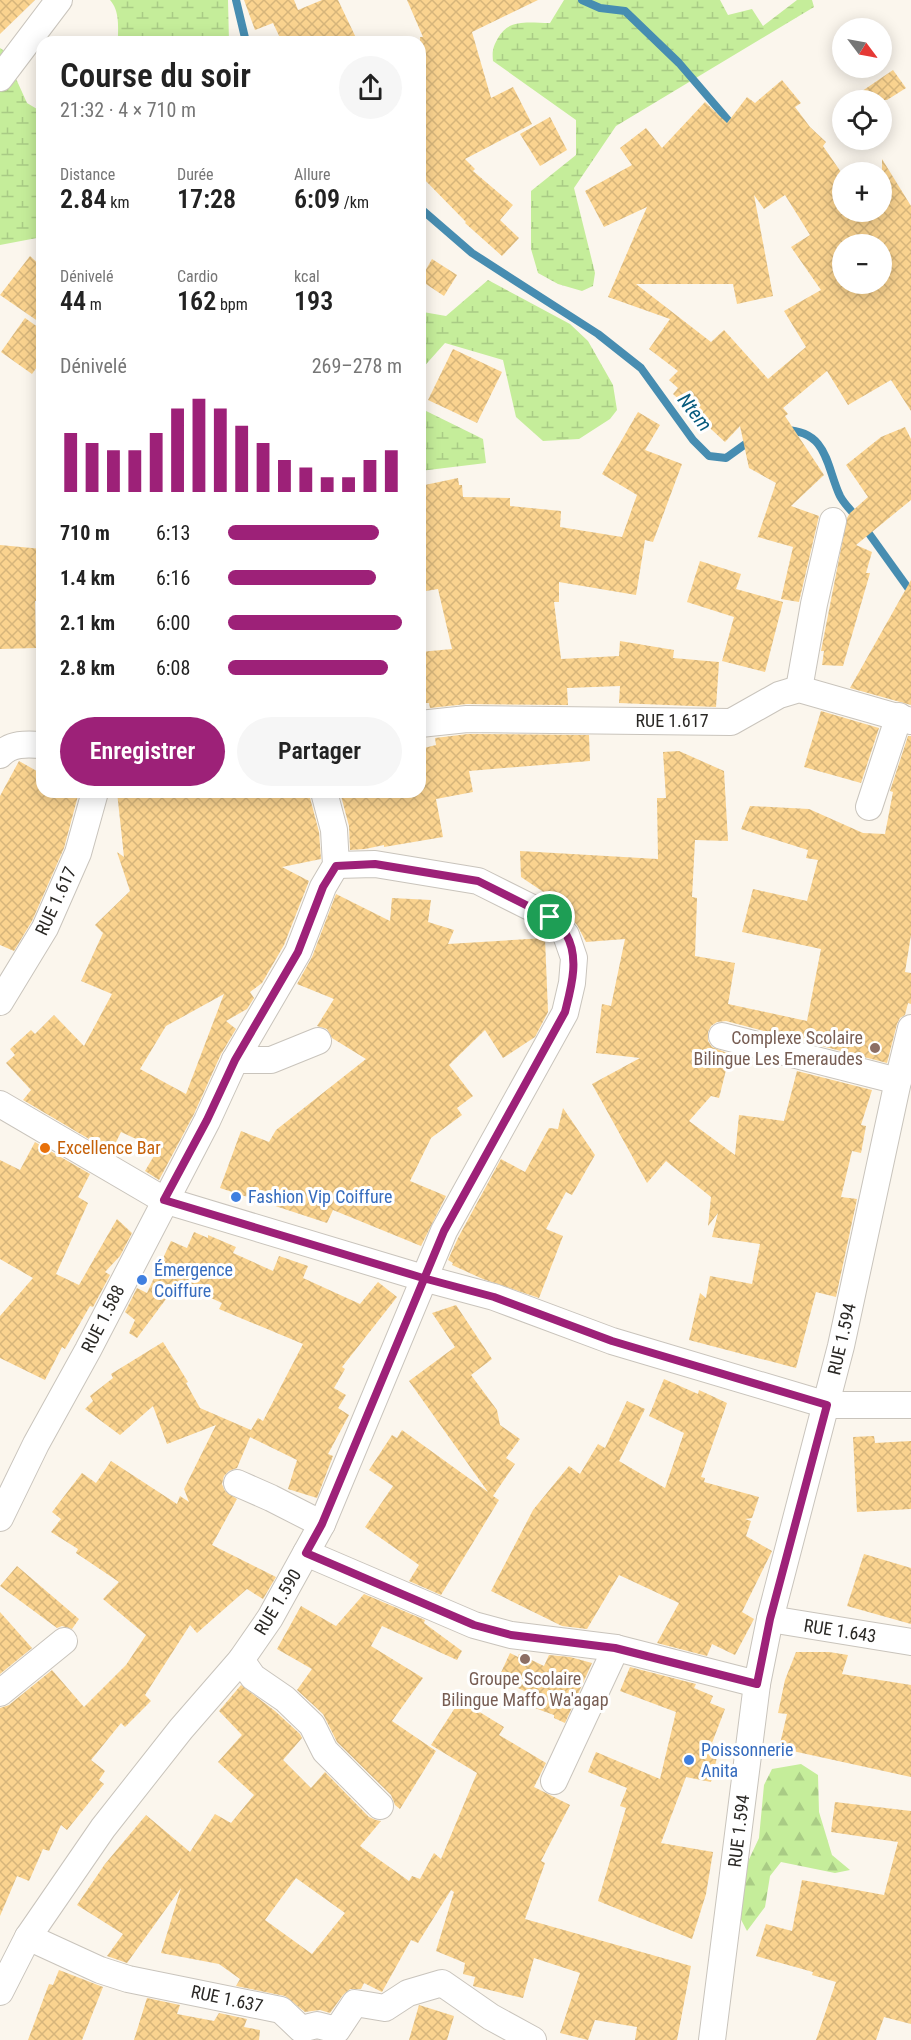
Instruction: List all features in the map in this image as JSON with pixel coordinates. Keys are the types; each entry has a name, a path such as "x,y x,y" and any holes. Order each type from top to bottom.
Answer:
{"street":[{"path":"0,78 59,0"},
{"path":"833,521 814,604 799,689 905,719 869,807"},
{"name":"RUE 1.617","path":"426,723 467,719 731,722 779,695 799,689"},
{"path":"2,749 25,744 36,745"},
{"name":"RUE 1.617","path":"0,1002 45,928 78,854 93,798"},
{"path":"326,798 334,830 336,866"},
{"name":"RUE 1.590","path":"0,1992 28,1937 103,1828 181,1729 241,1660 270,1617 322,1524 444,1231 565,1012 572,983 574,958 566,935 550,917 478,881 375,864 336,866"},
{"name":"RUE 1.588","path":"0,1518 36,1444 88,1350 207,1120 235,1060 298,952 323,887 336,866"},
{"name":"RUE 1.594","path":"712,2040 725,1953 757,1684 770,1619 827,1405 911,1028"},
{"path":"722,1036 898,1081"},
{"path":"235,1060 271,1060 318,1041"},
{"path":"0,1104 164,1200 494,1297 612,1341 827,1405 911,1405"},
{"path":"237,1483 322,1524"},
{"path":"306,1553 474,1625 511,1635 615,1648 757,1684"},
{"name":"RUE 1.643","path":"770,1619 911,1642"},
{"path":"0,1692 64,1641"},
{"path":"554,1781 615,1648"},
{"path":"241,1660 253,1677 285,1699 312,1725 325,1751 380,1806"},
{"name":"RUE 1.637","path":"28,1937 100,1970 128,1979 281,2010 302,2029 317,2025 337,2030 355,2003 385,2008 408,1993 442,1983 491,2018 533,2040"}],"green space":[{"path":"110,0 228,0 229,36 118,36 117,14"},
{"path":"564,0 720,0 728,15 752,9 763,26 797,0 812,0 814,7 616,126 574,188 595,273 593,286 582,291 558,284 538,273 531,249 531,191 576,155 576,120 493,61 496,41 508,27 527,22 550,23"},
{"path":"0,48 3,50 27,103 36,108 36,238 0,245"},
{"path":"488,280 570,324 588,341 613,385 617,410 610,419 579,439 543,441 516,417 503,360 445,343 426,364 426,313 446,316"},
{"path":"426,411 483,439 486,463 426,470"},
{"path":"801,1764 818,1775 819,1812 832,1855 850,1870 835,1873 781,1862 770,1876 765,1907 747,1931 736,1910 737,1885 759,1838 764,1785 772,1769"}],"building":[{"path":"0,0 35,0 0,34"},
{"path":"244,0 294,0 298,10 322,0 338,0 355,36 279,36 273,23 255,30"},
{"path":"407,0 538,0 472,32 491,98 513,87 532,124 465,159 475,169 473,171 513,205 500,220 519,238 502,256 465,223 426,181 426,36 423,36"},
{"path":"892,71 906,88 892,97 892,90 864,90 881,78 892,78"},
{"path":"782,80 801,103 795,107 810,127 826,142 823,146 834,162 832,162 832,222 892,222 892,175 911,206 911,411 891,380 848,405 827,371 783,408 788,414 785,416 824,475 791,506 819,516 799,602 781,599 793,547 758,537 757,539 776,483 749,468 740,426 725,442 673,394 678,388 669,380 678,371 649,349 670,319 608,297 647,207 604,227 585,191 632,165 620,148 646,128 662,148 705,102 727,123 747,97 755,103","holes":["754,195 764,209 785,195 810,235 791,247 821,290 784,311 806,347 768,379 724,330 711,342 636,284 733,284 737,304 773,296"]},
{"path":"550,117 567,150 540,166 520,134"},
{"path":"30,256 36,262 36,320 0,295"},
{"path":"432,259 457,275 444,296 426,284 426,270"},
{"path":"25,318 36,326 36,368 32,374 1,352"},
{"path":"453,349 502,372 477,423 428,400"},
{"path":"638,412 660,425 645,450 682,464 653,542 645,540 636,595 559,582 559,602 554,602 561,659 619,656 620,641 674,650 673,658 719,662 716,707 619,703 620,686 567,688 568,705 467,704 430,708 429,703 426,703 426,651 452,649 438,589 426,591 426,485 458,478 459,485 462,485 463,497 510,498 510,506 561,511 560,527 622,537 637,495 602,474"},
{"path":"905,427 911,439 911,500 856,545 872,552 866,573 870,573 843,666 822,665 824,651 821,651 847,518 868,497 846,465 881,437"},
{"path":"0,545 36,548 36,648 0,649"},
{"path":"700,561 741,574 736,589 783,602 765,672 722,661 734,617 687,602"},
{"path":"911,580 911,705 850,688"},
{"path":"821,711 879,728 861,783 804,767"},
{"path":"468,734 589,735 590,761 469,771 473,792 436,799 443,837 350,850 349,826 342,798 426,798 426,748 436,745 435,738"},
{"path":"908,736 911,736 911,935 905,972 911,973 911,1004 908,1003 905,1015 897,1024 887,1063 726,1021 717,1022 708,1032 708,1041 712,1047 730,1054 719,1098 711,1096 689,1121 735,1155 739,1115 784,1121 797,1071 872,1090 861,1125 866,1126 861,1153 852,1151 841,1197 857,1199 836,1297 816,1292 796,1368 689,1340 700,1293 706,1298 710,1276 752,1284 760,1244 712,1237 718,1213 708,1226 711,1197 666,1161 647,1183 592,1084 640,1058 596,1053 602,1004 611,1006 625,939 586,942 577,925 551,897 521,877 520,851 658,859 657,798 666,798 663,752 679,751 724,771 728,841 695,840 692,897 697,898 695,956 735,963 728,1004 807,1021 821,949 742,932 753,889 807,901 818,860 806,858 808,850 741,829 750,806 809,809 863,833 885,834 893,792 890,791"},
{"path":"19,761 36,771 36,798 77,798 64,848 32,921 14,951 0,945 0,796"},
{"path":"118,798 310,798 319,832 321,859 282,867 309,881 284,945 262,983 250,992 254,998 247,1009 226,1021 236,1029 221,1054 194,1114 159,1180 145,1171 158,1149 121,1132 111,1152 23,1100 31,1090 6,1063 15,1055 10,1049 31,1030 35,1034 54,1015 84,1046 112,994 81,981 103,933 95,925 130,891 117,852 124,857","holes":["224,994 186,1094 140,1069 166,1026"]},
{"path":"336,894 390,921 392,898 431,900 428,922 454,930 448,944 545,938 548,1012 535,1037 503,1058 485,1030 449,1065 473,1096 457,1108 462,1115 431,1138 410,1181 446,1196 421,1246 333,1210 327,1223 220,1188 241,1131 269,1142 276,1130 366,1059 332,1038 327,1029 317,1026 334,999 297,984 312,957"},
{"path":"563,1108 595,1155 572,1195 566,1192 546,1229 563,1236 539,1298 483,1279 452,1265 453,1263 448,1260 458,1238 501,1159 525,1172 549,1128 558,1129"},
{"path":"35,1142 90,1174 78,1197 88,1203 56,1274 79,1285 117,1219 132,1233 120,1256 105,1272 110,1275 93,1307 90,1306 65,1349 62,1347 45,1380 0,1358 0,1316 33,1278 0,1259 0,1160 20,1170"},
{"path":"194,1232 208,1238 208,1235 236,1247 233,1253 273,1271 279,1256 308,1266 303,1278 360,1304 378,1282 397,1297 342,1367 345,1369 334,1388 346,1395 338,1408 349,1415 328,1454 333,1456 317,1498 288,1489 297,1460 250,1437 237,1468 224,1476 222,1484 225,1491 237,1499 212,1545 276,1577 263,1599 247,1589 197,1633 190,1625 145,1695 151,1701 125,1727 121,1723 91,1760 105,1771 99,1780 104,1784 67,1830 61,1825 49,1851 43,1849 29,1881 17,1876 0,1916 0,1708 9,1705 52,1670 84,1707 126,1665 146,1635 103,1599 119,1582 76,1553 78,1549 51,1532 61,1519 52,1512 82,1473 96,1483 111,1461 177,1504 180,1496 189,1502 184,1489 216,1425 167,1444 153,1406 120,1435 85,1409 93,1401 90,1396 113,1378 111,1374 163,1342 188,1382 186,1383 200,1408 251,1430 258,1418 263,1421 303,1344 219,1309 222,1303 178,1283 137,1338 129,1333 135,1320 125,1312 137,1288 147,1293 171,1241 187,1248"},
{"path":"456,1305 492,1359 471,1375 497,1410 500,1425 520,1439 506,1458 515,1464 493,1496 499,1500 441,1595 409,1581 419,1565 365,1527 393,1486 369,1470 392,1435 397,1438 402,1430 488,1492 409,1381 455,1347 432,1313"},
{"path":"664,1379 698,1394 699,1390 727,1403 701,1477 705,1478 704,1482 759,1497 752,1518 745,1519 751,1521 746,1536 772,1551 742,1612 754,1619 735,1655 712,1644 707,1656 657,1643 679,1603 619,1575 587,1629 562,1626 491,1591 533,1510 569,1466 580,1474 598,1444 605,1448 627,1401 645,1409 619,1461 665,1488 684,1433 649,1416"},
{"path":"874,1436 875,1443 911,1441 911,1509 857,1512 853,1437"},
{"path":"864,1554 911,1568 911,1624 847,1606"},
{"path":"17,1566 79,1619 72,1629 62,1626 57,1628 0,1586"},
{"path":"364,1594 425,1620 424,1623 462,1651 457,1660 382,1626 371,1646 423,1678 392,1721 436,1751 400,1809 395,1805 391,1795 337,1742 323,1714 297,1690 312,1669 277,1649 301,1606 336,1626"},
{"path":"0,1612 32,1648 0,1674"},
{"path":"796,1652 829,1652 848,1655 842,1674 911,1685 911,1777 779,1748 787,1714 778,1713 785,1680"},
{"path":"510,1653 518,1657 519,1654 544,1666 549,1655 570,1657 592,1663 565,1723 554,1718 554,1715 529,1706 531,1694 498,1679"},
{"path":"630,1667 696,1684 694,1688 713,1696 710,1703 725,1709 712,1743 720,1745 711,1782 686,1777 661,1843 713,1852 706,1894 692,1939 598,1901 626,1808 620,1806 627,1788 588,1772 596,1752 660,1779 676,1712 620,1691"},
{"path":"241,1685 275,1711 302,1738 283,1760 311,1788 325,1772 369,1817 381,1821 360,1846 409,1881 412,1876 420,1879 434,1853 441,1859 477,1773 431,1745 460,1700 504,1727 499,1735 546,1763 534,1787 570,1805 541,1861 545,1863 525,1919 691,1966 677,2040 635,2040 637,2027 595,2020 588,2040 560,2033 580,1973 534,1958 523,1998 473,1986 475,1977 463,1974 465,1963 436,1951 454,1892 451,1890 418,1943 411,1940 382,1992 364,1983 361,1989 350,1989 343,1995 330,2013 320,2010 305,2012 285,1996 236,1986 240,1979 219,1964 161,1953 181,1888 127,1963 107,1956 123,1934 77,1905 105,1864 146,1815 190,1852 215,1814 231,1823 254,1795 218,1762 242,1735 219,1711","holes":["296,1878 345,1913 312,1954 265,1920"]},
{"path":"835,1802 911,1811 911,2024 884,2017 876,2040 816,2040 836,1982 812,1975 813,1972 756,1956 766,1924 792,1931 802,1880 884,1895 898,1842 831,1832"},
{"path":"59,1970 103,1987 82,2040 28,2040 49,1984 53,1985"},
{"path":"147,1998 180,2005 177,2014 214,2021 219,2013 247,2019 244,2027 260,2030 259,2040 134,2040"},
{"path":"419,2005 454,2016 447,2040 409,2040"}],"waterway":[{"name":"Ntem","path":"236,0 245,36"},
{"path":"582,0 600,8 625,11 679,63 734,127"},
{"name":"Ntem","path":"426,213 472,253 598,334 641,368 693,440 709,456 726,458 751,440"},
{"name":"Ntem","path":"785,430 799,432 818,443 828,462 840,496 857,518"},
{"name":"Ntem","path":"865,528 911,592"}],"place":[{"name":"Complexe Scolaire Bilingue Les Emeraudes","path":"875,1048"},
{"name":"Excellence Bar","path":"45,1148"},
{"name":"Fashion Vip Coiffure","path":"236,1197"},
{"name":"Émergence Coiffure","path":"142,1280"},
{"name":"Groupe Scolaire Bilingue Maffo Wa'agap","path":"525,1659"},
{"name":"Poissonnerie Anita","path":"689,1760"}],"route":[{"path":"550,917 478,881 375,864 336,866 323,887 298,952 235,1060 207,1120 164,1200 423,1278 494,1297 612,1341 827,1405 770,1619 757,1684 615,1648 511,1635 474,1625 306,1553 322,1524 423,1278 444,1231 565,1012 572,983 574,958 566,935 550,917"}]}
